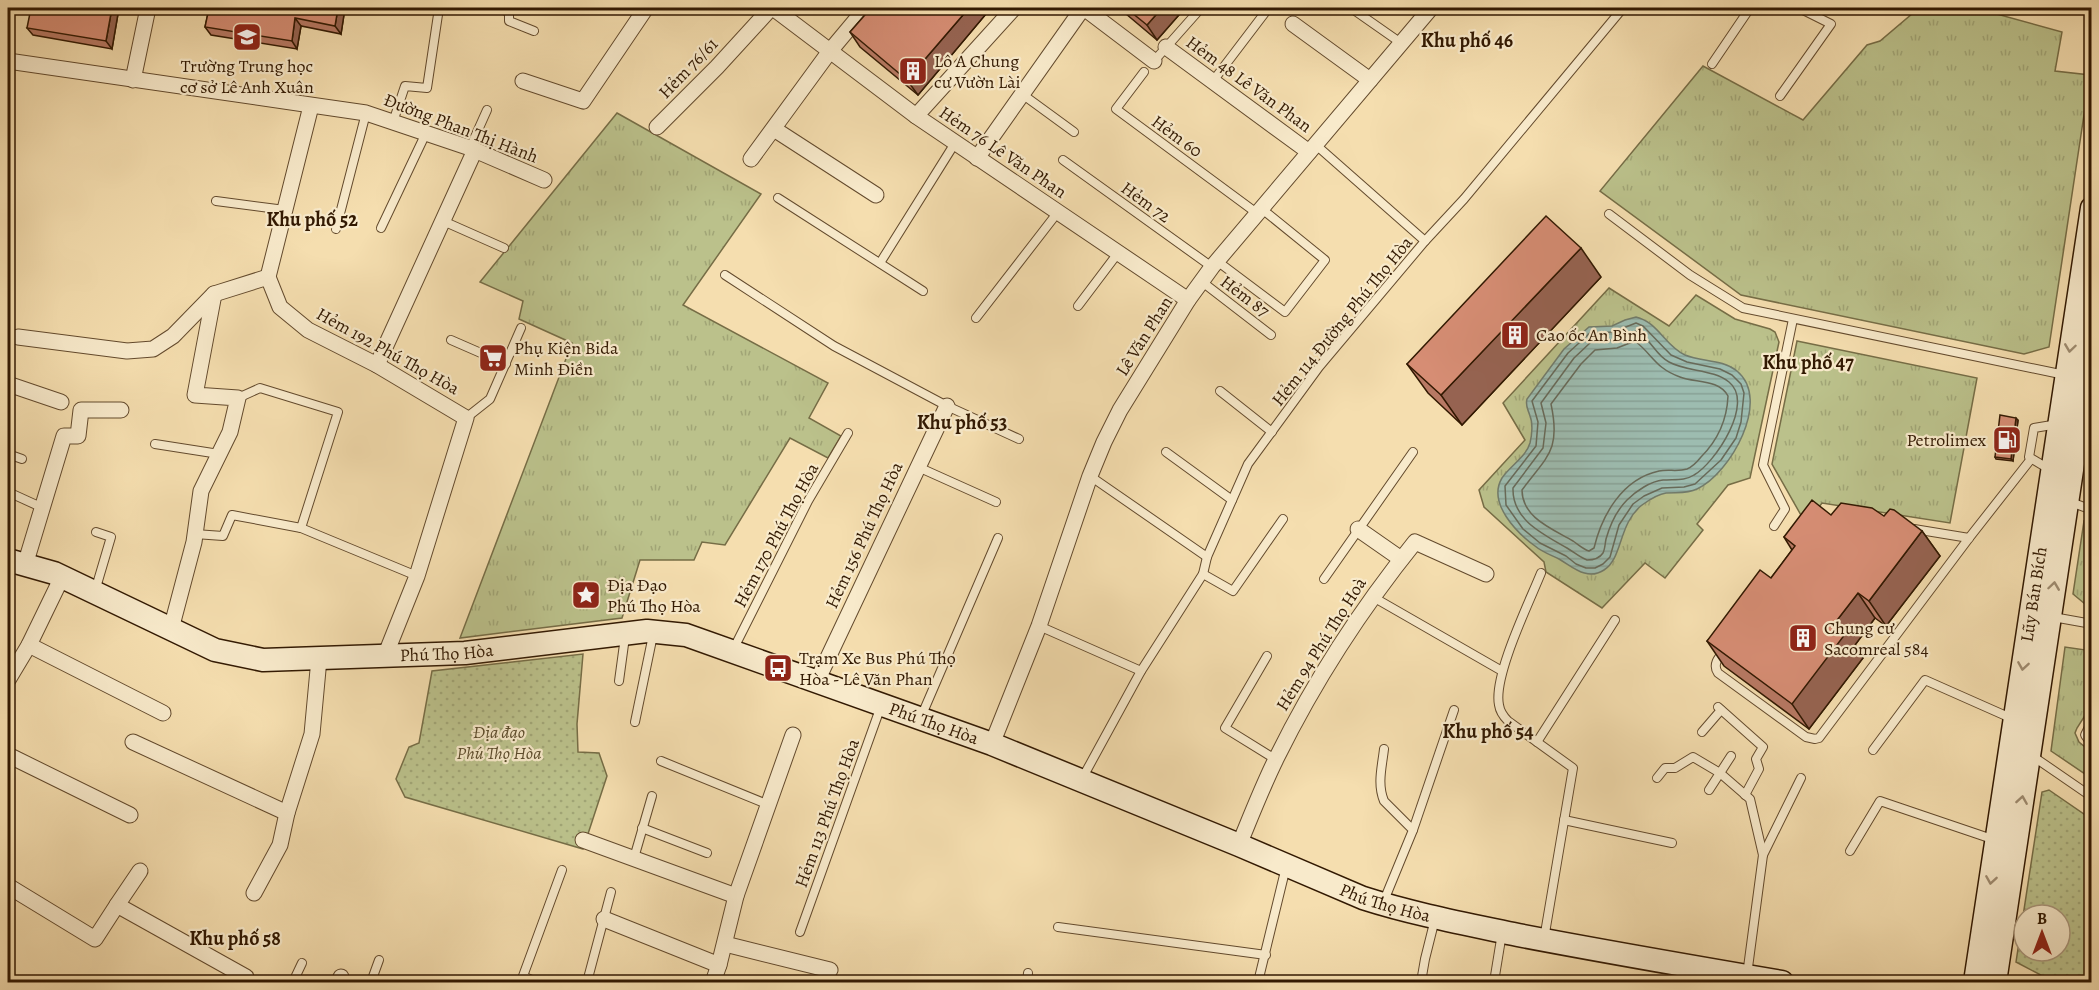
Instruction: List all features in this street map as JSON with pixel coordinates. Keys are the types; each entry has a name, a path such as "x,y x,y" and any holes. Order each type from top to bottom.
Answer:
{"street":[{"path":"133,80 148,8"},
{"path":"523,81 583,101 646,8"},
{"name":"Hẻm 76 Lê Văn Phan","path":"772,8 916,116 1188,300"},
{"name":"Hẻm 76/61","path":"657,127 772,8"},
{"path":"751,159 830,51 866,8"},
{"path":"916,116 1014,8"},
{"path":"977,158 1084,8 1149,66"},
{"name":"Lê Văn Phan","path":"992,744 1039,627 1090,476 1112,426 1201,281 1431,8"},
{"path":"1293,24 1370,80"},
{"name":"Hẻm 48 Lê Văn Phan","path":"1166,47 1312,148"},
{"name":"Đường Phan Thị Hành","path":"8,61 366,113 472,149 544,180"},
{"path":"18,337 127,351 153,349 173,336 214,294 268,277 311,105"},
{"path":"774,129 876,195"},
{"path":"377,365 443,221 472,149"},
{"name":"Lũy Bán Bích","path":"1995,982 2029,754 2052,471 2091,208"},
{"name":"Hẻm 192 Phú Thọ Hòa","path":"268,277 280,307 308,330 377,365 466,418 417,576 386,656"},
{"path":"171,629 195,534 201,491 230,432 238,398 195,395 214,294"},
{"name":"Lũy Bán Bích","path":"1975,982 2015,720 2067,501 2091,337"},
{"path":"8,384 61,402"},
{"name":"Hẻm 156 Phú Thọ Hòa","path":"817,681 947,406"},
{"path":"16,562 43,508 64,436 78,436 81,410 121,410"},
{"path":"1358,529 1401,559"},
{"name":"Hẻm 94 Phú Thọ Hoà","path":"1239,845 1275,759 1325,669 1372,596 1414,542 1486,574"},
{"name":"Phú Thọ Hòa","path":"16,562 62,577 214,650 263,660 488,651 655,630 686,635 992,744 1363,898 1435,918 1720,977 1747,976 1782,982"},
{"path":"8,680 29,645 62,577"},
{"path":"29,645 163,713"},
{"path":"254,893 280,845 287,813 312,734 320,659"},
{"path":"713,982 736,896 793,735"},
{"path":"133,742 287,813"},
{"path":"8,755 130,815"},
{"path":"583,840 736,896"},
{"path":"8,886 94,939 140,871"},
{"path":"117,905 246,977"},
{"path":"604,919 719,965"},
{"path":"724,944 830,970"}],"lane":[{"path":"393,122 405,86 427,88 439,8"},
{"path":"498,8 510,12 509,21 534,31"},
{"path":"1149,66 1201,8"},
{"path":"1351,8 1401,43"},
{"name":"Hẻm 114 Đường Phú Thọ Hòa","path":"1082,780 1141,670 1203,574 1207,557 1248,464 1319,367 1425,241 1464,199 1623,8"},
{"path":"1712,64 1750,8"},
{"path":"1780,96 1831,24 1799,8"},
{"path":"1213,81 1267,10"},
{"name":"Hẻm 60","path":"1149,66 1116,109 1260,212"},
{"path":"1022,94 1074,132"},
{"path":"472,149 487,110"},
{"path":"336,229 366,113"},
{"path":"381,228 426,133"},
{"path":"880,263 955,143"},
{"path":"1312,148 1425,241"},
{"name":"Hẻm 72","path":"1063,160 1285,312 1325,260 1260,212"},
{"path":"778,198 923,291"},
{"path":"216,201 285,210"},
{"path":"976,318 1058,212"},
{"path":"1609,214 1690,275 1735,305 1751,311 2066,375"},
{"path":"443,221 504,248"},
{"path":"1078,306 1118,253"},
{"path":"725,275 834,346 947,406 1019,439"},
{"name":"Hẻm 87","path":"1201,281 1271,334"},
{"path":"1774,526 1785,509 1763,465 1792,319"},
{"path":"466,418 490,399 521,328"},
{"path":"452,340 506,364"},
{"path":"238,398 260,388 338,412 301,528"},
{"path":"1220,391 1272,432"},
{"path":"2052,471 2028,455 2034,428 2059,424"},
{"name":"Hẻm 170 Phú Thọ Hòa","path":"732,651 808,501 848,434"},
{"path":"155,444 219,454"},
{"path":"1166,452 1232,500"},
{"path":"1324,579 1413,452"},
{"path":"8,454 22,459"},
{"path":"1731,642 1717,661 1715,667 1718,673 1806,737 1819,738 2031,459"},
{"path":"918,466 996,502"},
{"path":"1090,476 1207,557"},
{"path":"8,492 43,508"},
{"path":"2067,501 2091,510"},
{"path":"195,534 223,536 232,515 301,528 417,576"},
{"path":"1203,574 1233,591 1268,543 1282,519"},
{"path":"1903,527 1969,538"},
{"path":"94,592 111,537 96,532"},
{"path":"921,718 998,538"},
{"path":"1541,573 1502,671 1498,697 1502,714 1508,721 1573,768 1544,940"},
{"path":"1372,596 1502,671"},
{"path":"2040,616 2091,624"},
{"path":"1537,742 1615,620"},
{"path":"1039,627 1141,670"},
{"path":"635,722 655,630"},
{"path":"619,681 626,633"},
{"path":"1268,656 1225,728 1275,759"},
{"path":"1873,750 1925,680 2015,720"},
{"name":"Hẻm 113 Phú Thọ Hòa","path":"800,932 882,704"},
{"path":"1702,732 1720,709 1763,747 1756,759 1759,770 1745,795"},
{"path":"1383,904 1413,830 1454,710"},
{"path":"2091,721 2085,735 2091,745"},
{"path":"1384,749 1381,795 1384,801 1413,830"},
{"path":"2029,754 2091,797"},
{"path":"1709,790 1731,756"},
{"path":"1657,778 1665,768 1675,768 1693,757 1720,774 1750,799 1763,855"},
{"path":"660,761 772,798"},
{"path":"1747,976 1763,855 1801,778"},
{"path":"633,858 652,796"},
{"path":"1850,851 1880,801 1996,841"},
{"path":"1564,820 1672,843"},
{"path":"642,828 707,853"},
{"path":"1258,982 1286,866"},
{"path":"536,982 524,976 562,870"},
{"path":"587,982 611,892"},
{"path":"1421,982 1435,918"},
{"path":"1058,927 1266,955"},
{"path":"1494,982 1502,932"},
{"path":"371,982 379,960"},
{"path":"293,982 302,963"},
{"path":"1027,982 1028,973"}],"green space":[{"path":"1919,8 1975,8 2062,32 2055,71 2090,75 2049,347 2024,354 1741,295 1600,191 1703,66 1803,120 1867,45 1880,41"},
{"path":"617,113 761,194 683,305 828,383 809,418 841,436 828,458 790,438 725,545 702,542 694,560 640,560 622,618 460,638 572,343 519,319 523,301 480,282"},
{"path":"1609,288 1669,326 1696,295 1735,319 1770,329 1775,332 1779,342 1750,478 1728,485 1697,524 1703,530 1665,578 1645,563 1602,608 1546,572 1544,562 1484,507 1479,490 1525,440 1503,403"},
{"path":"1797,341 1977,378 1950,523 1822,503 1806,524 1772,464"},
{"path":"2084,521 2091,524 2091,609 2073,594"},
{"path":"2087,638 2091,639 2091,706 2075,733 2079,742 2091,752 2091,778 2051,751 2065,647 2085,650"},
{"name":"Địa đạo Phú Thọ Hòa","path":"583,654 577,724 578,752 599,753 607,776 583,849 405,797 396,779 409,747 419,743 432,671"},
{"path":"2049,790 2091,819 2091,982 2054,982 2018,963 2072,963 2072,903 2025,903 2042,792"}],"water":[{"path":"1636,317 1650,324 1672,346 1685,355 1725,364 1737,371 1747,384 1750,400 1748,417 1733,453 1710,481 1693,491 1666,493 1642,505 1629,521 1610,565 1598,573 1586,573 1541,550 1520,533 1501,507 1498,488 1502,478 1525,453 1530,443 1532,426 1527,399 1564,349 1589,327 1612,326"}],"building":[{"path":"31,8 112,8 106,41 27,28"},
{"path":"209,8 338,8 335,26 295,18 292,41 205,27"},
{"name":"Lô A Chung cư Vườn Lài","path":"871,8 969,8 907,80 850,32"},
{"path":"1126,8 1162,8 1147,25"},
{"path":"1546,216 1581,248 1441,395 1407,364"},
{"name":"Petrolimex","path":"2000,415 2016,418 2011,459 1995,457"},
{"name":"Chung cư Sacomreal 584","path":"1812,500 1831,515 1841,503 1872,508 1884,516 1890,509 1894,510 1922,531 1869,601 1858,593 1834,624 1846,633 1792,704 1707,641 1760,570 1771,578 1795,546 1784,537"}],"place":[{"name":"Trường Trung học cơ sở Lê Anh Xuân","path":"247,37"},
{"name":"Lô A Chung cư Vườn Lài","path":"913,71"},
{"name":"Cao ốc An Bình","path":"1515,335"},
{"name":"Phụ Kiện Bida Minh Điền","path":"493,358"},
{"name":"Petrolimex","path":"2007,440"},
{"name":"Địa Đạo Phú Thọ Hòa","path":"586,595"},
{"name":"Chung cư Sacomreal 584","path":"1803,638"},
{"name":"Trạm Xe Bus Phú Thọ Hòa - Lê Văn Phan","path":"778,668"}],"district":[{"name":"Khu phố 46","path":"1467,40"},
{"name":"Khu phố 52","path":"312,219"},
{"name":"Khu phố 47","path":"1808,362"},
{"name":"Khu phố 53","path":"962,422"},
{"name":"Khu phố 54","path":"1488,731"},
{"name":"Khu phố 58","path":"235,938"}]}
